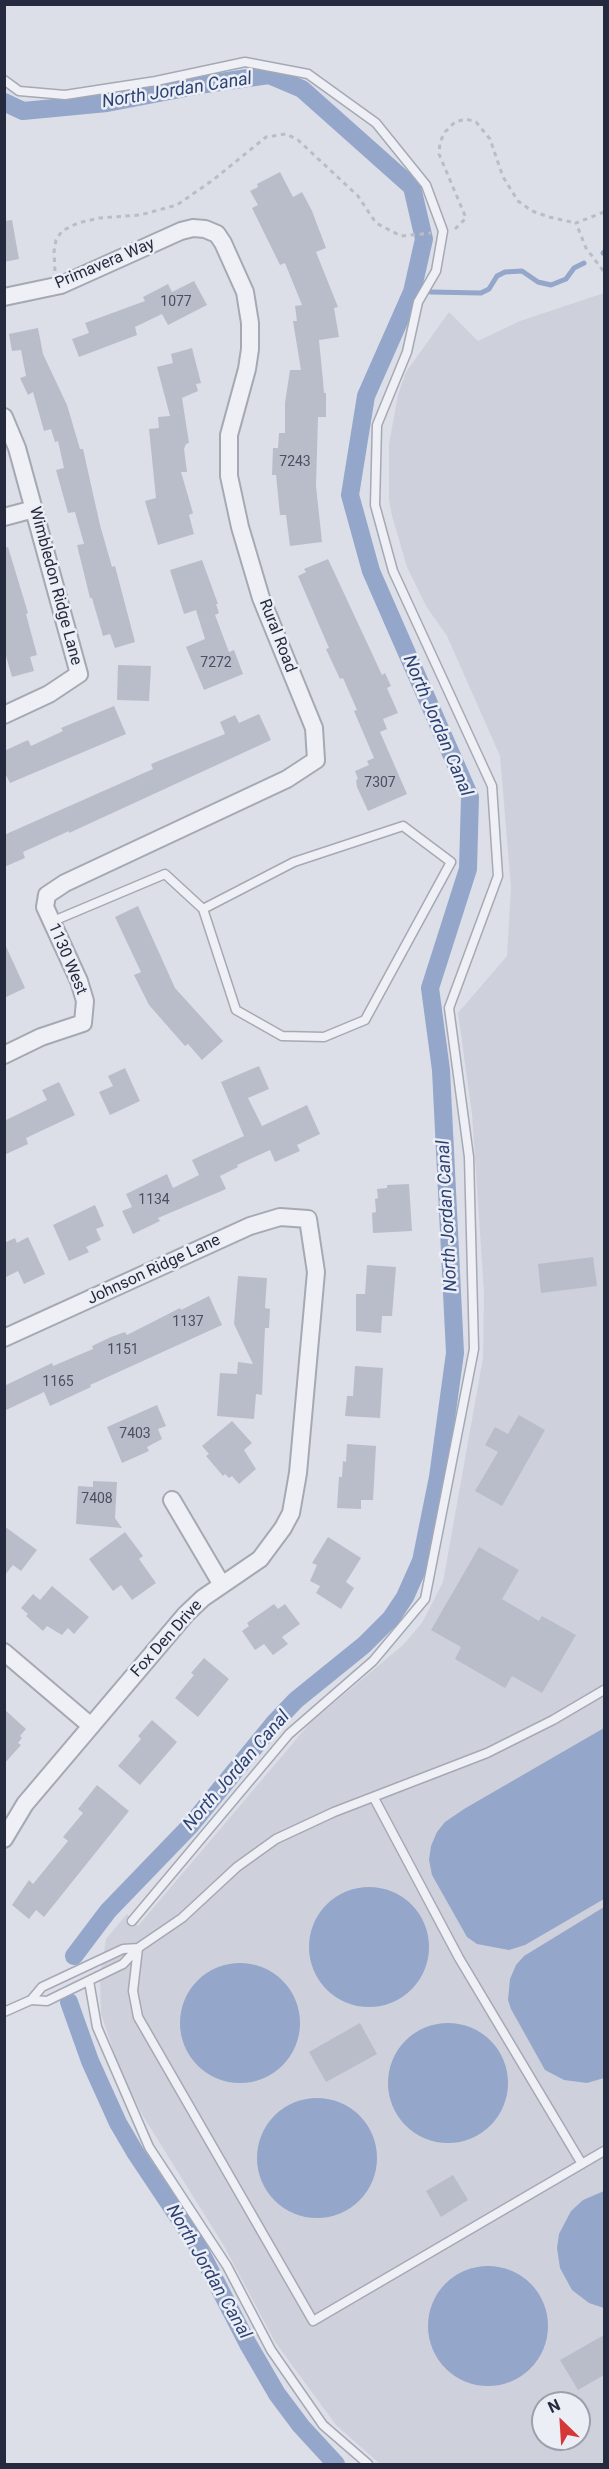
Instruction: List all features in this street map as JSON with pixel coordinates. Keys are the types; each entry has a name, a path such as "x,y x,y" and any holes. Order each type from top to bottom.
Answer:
{"street":[{"name":"Primavera Way","path":"4,297 61,285 182,231 193,228 205,229"},
{"name":"Rural Road","path":"47,895 64,883 287,779 316,760 314,728 261,598 240,527 229,476 229,435 247,369 250,323 245,292 231,259 217,234 205,229"},
{"name":"Wimbledon Ridge Lane","path":"4,417 17,448 79,674 49,694 4,715"},
{"path":"4,517 34,509"},
{"name":"1130 West","path":"4,1056 41,1037 83,1023 85,1001 79,981 45,907 47,895"},
{"name":"Johnson Ridge Lane","path":"4,1338 250,1226 280,1217 308,1219"},
{"name":"Fox Den Drive","path":"4,1839 25,1804 186,1614 222,1585 243,1573 273,1545 291,1513 295,1495 316,1272 308,1219"},
{"path":"172,1500 222,1585"},
{"path":"4,1652 91,1726"}],"lane":[{"path":"4,80 19,91 65,95 156,81 245,62 308,74 376,123 426,184 439,232 436,271 418,302 407,352 377,425 375,505 393,571 492,786 498,876 448,1008 469,1157 474,1349 425,1599 373,1661 289,1734 132,1921"},
{"path":"51,922 165,874 202,909 236,1010 282,1036 324,1037 365,1020 451,862 403,826 294,862 202,909"},
{"path":"31,2000 47,2001 123,1964 138,1948 182,1918 237,1867 276,1839 334,1812 487,1753 553,1720 604,1690"},
{"path":"374,1798 459,1958 582,2164"},
{"path":"4,2012 31,2000 42,1987 123,1949 138,1948"},
{"path":"138,1948 133,1991 138,2017 313,2320 604,2151"},
{"path":"89,1981 97,2027 149,2147 227,2266 271,2350 322,2425 368,2464"}],"path":[{"path":"55,273 54,252 56,240 62,231 78,223 99,218 140,215 177,205 266,137 286,134 298,140 358,196 376,223 401,236 458,228 466,218 439,153 440,142 455,122 466,119 476,122 490,139 503,177 518,201 540,214 576,223 604,212"},
{"path":"576,223 586,249 604,272"}],"shaded area":[{"path":"604,293 604,2464 380,2464 336,2425 275,2342 224,2246 143,2116 121,2073 101,2014 100,1976 106,1939 127,1914 138,1926 310,1723 403,1645 422,1623 443,1582 483,1358 484,1292 472,1114 458,1013 507,956 511,887 500,756 447,636 426,606 407,567 389,500 389,444 398,395 406,372 449,312 478,341 520,321"}],"water":[{"path":"604,1728 604,1899 525,1945 509,1950 477,1944 467,1937 432,1875 429,1860 431,1846 437,1832 445,1822 464,1809"},
{"path":"369,1887 392,1891 412,1904 425,1924 429,1947 425,1970 412,1990 392,2003 369,2007 346,2003 326,1990 313,1970 309,1947 313,1924 326,1904 346,1891"},
{"path":"604,1907 604,2078 587,2083 564,2080 545,2070 511,2009 508,2000 510,1979 516,1965 524,1956"},
{"path":"240,1963 263,1967 283,1980 296,2000 300,2023 296,2046 283,2066 263,2079 240,2083 217,2079 197,2066 184,2046 180,2023 184,2000 197,1980 217,1967"},
{"path":"448,2023 471,2027 491,2040 504,2060 508,2083 504,2106 491,2126 471,2139 448,2143 425,2139 405,2126 392,2106 388,2083 392,2060 405,2040 425,2027"},
{"path":"317,2098 340,2102 360,2115 373,2135 377,2158 373,2181 360,2201 340,2214 317,2218 294,2214 274,2201 261,2181 257,2158 261,2135 274,2115 294,2102"},
{"path":"604,2191 604,2308 589,2303 572,2290 560,2268 557,2248 559,2234 571,2211 583,2200"},
{"path":"488,2266 511,2270 531,2283 544,2303 548,2326 544,2349 531,2369 511,2382 488,2386 465,2382 445,2369 432,2349 428,2326 432,2303 445,2283 465,2270"}],"building":[{"path":"280,172 293,197 302,192 326,248 316,252 338,307 334,308 339,337 319,340 324,393 326,393 326,417 318,417 316,486 322,542 290,546 286,515 280,515 276,475 272,475 273,448 278,448 279,433 285,433 285,403 290,370 301,370 293,321 297,321 295,306 302,305 285,263 280,265 252,208 258,205 250,191 258,187 257,184"},
{"path":"12,220 19,259 4,262 4,221"},
{"path":"194,281 207,305 168,325 162,314 135,327 137,335 79,357 72,339 89,333 85,323 145,301 143,297 168,284 172,292"},
{"path":"38,328 43,354 67,405 80,449 83,449 100,525 112,567 115,566 135,642 115,648 110,634 103,636 92,598 90,598 77,545 84,544 75,512 68,513 56,470 64,468 58,441 55,442 51,429 44,431 33,392 28,395 20,378 26,376 21,350 12,351 9,334"},
{"path":"192,348 201,383 196,384 198,391 182,398 189,443 184,449 187,472 181,472 193,513 189,515 194,534 158,545 145,501 156,498 149,429 159,428 158,417 170,416 157,367 173,363 171,354"},
{"path":"8,547 28,613 26,614 37,655 30,657 34,671 12,677 4,649 4,548"},
{"path":"328,559 382,675 385,673 391,686 387,688 398,713 383,719 387,729 380,732 407,794 368,811 357,787 356,780 358,779 355,771 369,765 367,761 374,758 354,711 357,710 343,678 340,679 326,649 329,648 298,576 306,572 304,569"},
{"path":"202,560 218,604 216,604 219,613 215,615 229,652 234,650 243,674 204,690 186,647 205,639 196,610 184,614 170,570"},
{"path":"118,665 151,666 149,701 117,700"},
{"path":"114,706 126,734 10,783 4,771 4,751 28,740 31,746 63,731 61,728"},
{"path":"259,714 271,740 23,852 25,858 4,867 4,835 153,769 151,764 225,734 220,722 235,715 239,723"},
{"path":"138,906 175,988 223,1041 202,1060 188,1044 185,1046 149,1005 134,975 141,972 115,917"},
{"path":"4,942 25,988 4,998"},
{"path":"259,1066 269,1089 248,1098 262,1126 307,1105 320,1134 297,1145 300,1151 275,1162 270,1150 237,1165 238,1167 220,1176 226,1189 158,1218 160,1221 133,1234 122,1211 132,1207 126,1194 167,1174 173,1188 199,1175 192,1160 244,1136 221,1082"},
{"path":"125,1068 140,1101 110,1115 99,1092 113,1086 108,1076"},
{"path":"59,1082 75,1115 26,1138 28,1144 4,1155 4,1121 47,1100 42,1090"},
{"path":"409,1184 412,1231 373,1233 372,1213 376,1212 377,1189 387,1188 387,1185"},
{"path":"95,1205 104,1226 96,1229 101,1240 86,1247 89,1252 69,1261 53,1225"},
{"path":"28,1237 45,1274 24,1284 18,1271 4,1278 4,1243 15,1238 17,1243"},
{"path":"593,1257 597,1286 541,1293 538,1264"},
{"path":"367,1265 396,1267 392,1316 382,1316 381,1333 356,1331 356,1294 365,1294"},
{"path":"238,1276 267,1278 265,1308 270,1309 269,1328 265,1328 262,1395 256,1394 254,1419 217,1416 220,1373 237,1374 238,1362 253,1364 234,1324"},
{"path":"209,1296 222,1325 90,1385 91,1387 50,1406 44,1392 4,1411 4,1386 52,1363 53,1366 93,1349 92,1346 111,1337 125,1332 127,1335"},
{"path":"355,1366 383,1368 380,1418 345,1416 347,1396 353,1396"},
{"path":"157,1405 166,1426 158,1429 162,1439 147,1447 149,1451 122,1463 107,1427"},
{"path":"519,1415 545,1430 502,1506 475,1491 498,1452 485,1445 495,1427 508,1434"},
{"path":"232,1421 252,1443 244,1450 256,1469 239,1484 232,1476 229,1478 225,1474 223,1476 206,1456 209,1454 202,1446"},
{"path":"347,1444 376,1446 373,1500 361,1500 361,1509 337,1508 339,1477 342,1477 343,1461 346,1462"},
{"path":"93,1481 117,1482 115,1518 122,1528 76,1524 78,1486 93,1487"},
{"path":"4,1526 37,1550 21,1571 13,1565 4,1576"},
{"path":"125,1532 143,1556 139,1559 156,1583 132,1600 121,1585 113,1591 89,1559"},
{"path":"328,1537 361,1558 346,1582 354,1588 341,1609 316,1593 320,1586 310,1581 317,1565 312,1563"},
{"path":"479,1547 519,1570 502,1599 539,1621 542,1616 576,1635 542,1693 512,1676 505,1688 455,1659 461,1647 431,1630"},
{"path":"52,1586 89,1617 74,1634 68,1628 62,1635 47,1626 43,1631 26,1616 28,1614 21,1608 33,1594 40,1600"},
{"path":"274,1604 278,1609 285,1604 300,1624 282,1637 288,1644 273,1655 264,1644 255,1650 242,1631 249,1626 247,1623"},
{"path":"204,1658 229,1679 198,1717 175,1698 194,1675 191,1673"},
{"path":"4,1709 26,1729 20,1736 22,1738 18,1743 21,1745 4,1764"},
{"path":"152,1720 177,1742 140,1785 118,1766 141,1739 138,1736"},
{"path":"97,1785 129,1811 44,1917 36,1910 29,1919 12,1905 29,1880 33,1884 68,1841 63,1837 83,1813 78,1809"},
{"path":"360,2023 377,2054 326,2082 309,2052"},
{"path":"453,2175 468,2200 441,2217 426,2191"},
{"path":"604,2335 604,2375 578,2390 560,2360"}],"waterway":[{"name":"North Jordan Canal","path":"4,102 23,111 107,103 206,84 269,75 302,89 412,187 424,239 412,292 366,396 350,495 371,571 470,797 468,869 430,988 441,1070 455,1353 438,1477 421,1561 405,1597 391,1618 364,1645 296,1700 275,1722 190,1826 108,1911 74,1956"},
{"path":"431,292 481,293 489,289 497,276 505,272 522,271 538,282 551,285 566,279 574,268 584,263"},
{"name":"North Jordan Canal","path":"69,2002 90,2061 118,2123 197,2245 248,2344 277,2394 301,2426 336,2464"}]}
